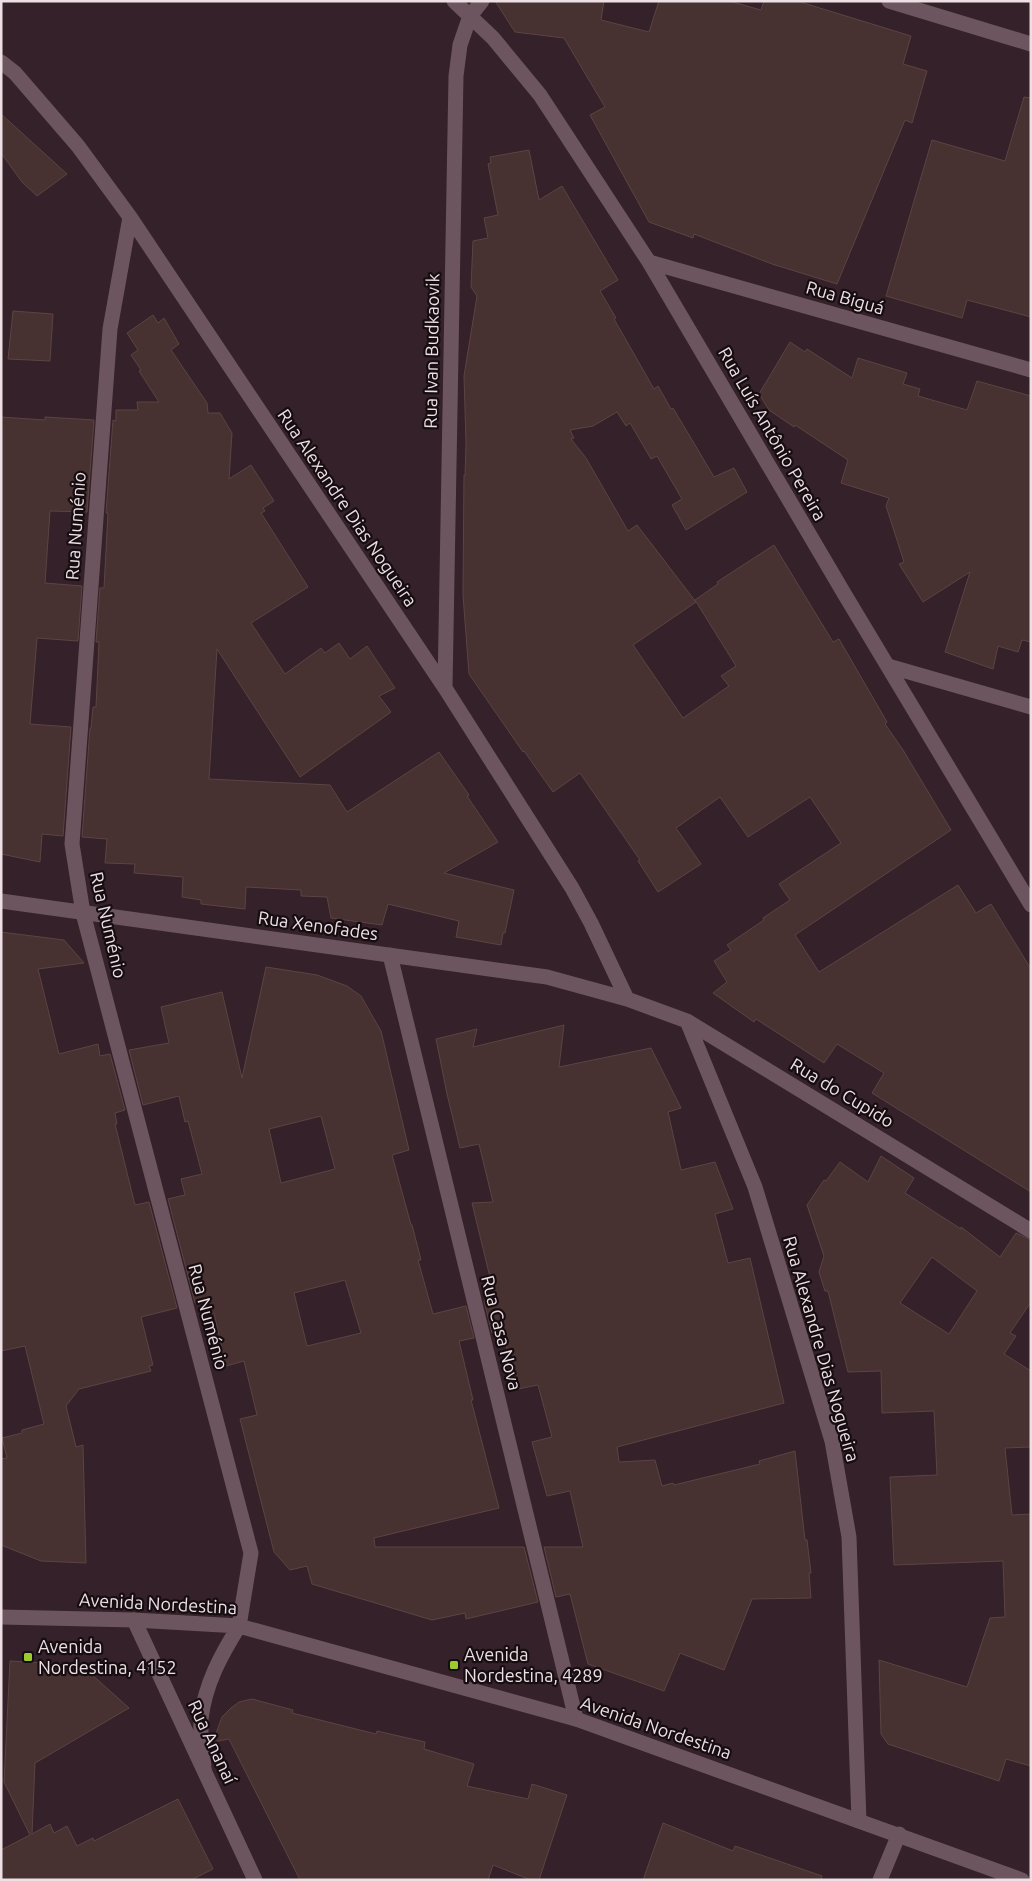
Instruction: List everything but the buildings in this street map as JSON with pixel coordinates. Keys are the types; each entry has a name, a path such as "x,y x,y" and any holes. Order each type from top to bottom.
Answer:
{"street":[{"name":"Rua Luís Antônio Pereira","path":"454,1 493,38 540,95 649,262 1031,904"},
{"name":"Rua Ivan Budkaovik","path":"444,688 456,76 460,45 470,16 482,1"},
{"path":"889,1 1031,44"},
{"name":"Rua Alexandre Dias Nogueira","path":"1,62 15,72 78,146 130,217 444,688 572,888 628,999"},
{"name":"Rua Numénio","path":"130,217 110,329 72,844 83,912 251,1553 238,1626 221,1656 208,1686 201,1720 204,1769"},
{"name":"Rua Biguá","path":"649,262 1031,370"},
{"path":"888,666 1031,707"},
{"name":"Rua Xenofades","path":"1,901 547,977 628,999"},
{"name":"Rua Casa Nova","path":"390,955 576,1719"},
{"name":"Rua do Cupido","path":"628,999 688,1021 1031,1231"},
{"name":"Rua Alexandre Dias Nogueira","path":"688,1021 755,1187 832,1440 848,1537 859,1821"},
{"name":"Avenida Nordestina","path":"1,1617 134,1620 238,1626 576,1719 899,1834 1022,1880"},
{"name":"Rua Ananaí","path":"134,1620 255,1880"},
{"path":"880,1880 899,1834"}],"place":[{"name":"Avenida Nordestina, 4152","path":"28,1657"},
{"name":"Avenida Nordestina, 4289","path":"454,1665"}]}
